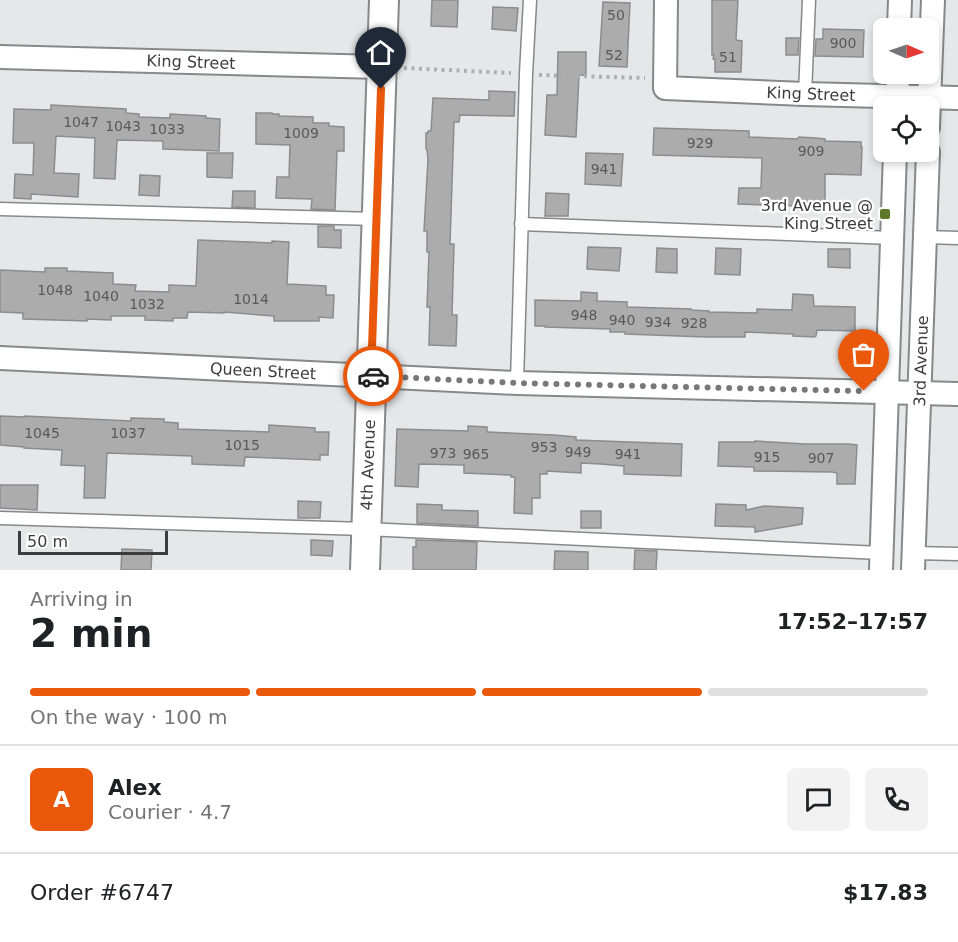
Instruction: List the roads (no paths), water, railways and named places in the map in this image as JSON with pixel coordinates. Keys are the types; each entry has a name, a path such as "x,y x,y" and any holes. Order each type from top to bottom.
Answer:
{"street":[{"name":"4th Avenue","path":"364,570 384,0"},
{"name":"King Street","path":"666,0 664,88 873,99"},
{"path":"899,18 900,0"},
{"path":"930,96 933,0"},
{"name":"King Street","path":"0,57 381,67"},
{"name":"King Street","path":"939,97 958,98"},
{"name":"3rd Avenue","path":"881,562 895,162"},
{"name":"3rd Avenue","path":"914,562 928,162"},
{"name":"Queen Street","path":"0,358 517,383 958,394"}],"lane":[{"path":"517,383 530,0"},
{"path":"805,94 809,0"},
{"path":"0,209 376,219"},
{"path":"521,224 892,238"},
{"path":"925,237 958,238"},
{"path":"0,518 366,529 881,562"},
{"path":"914,562 958,554"}],"place":[{"name":"3rd Avenue @ King Street","path":"885,214"}]}
